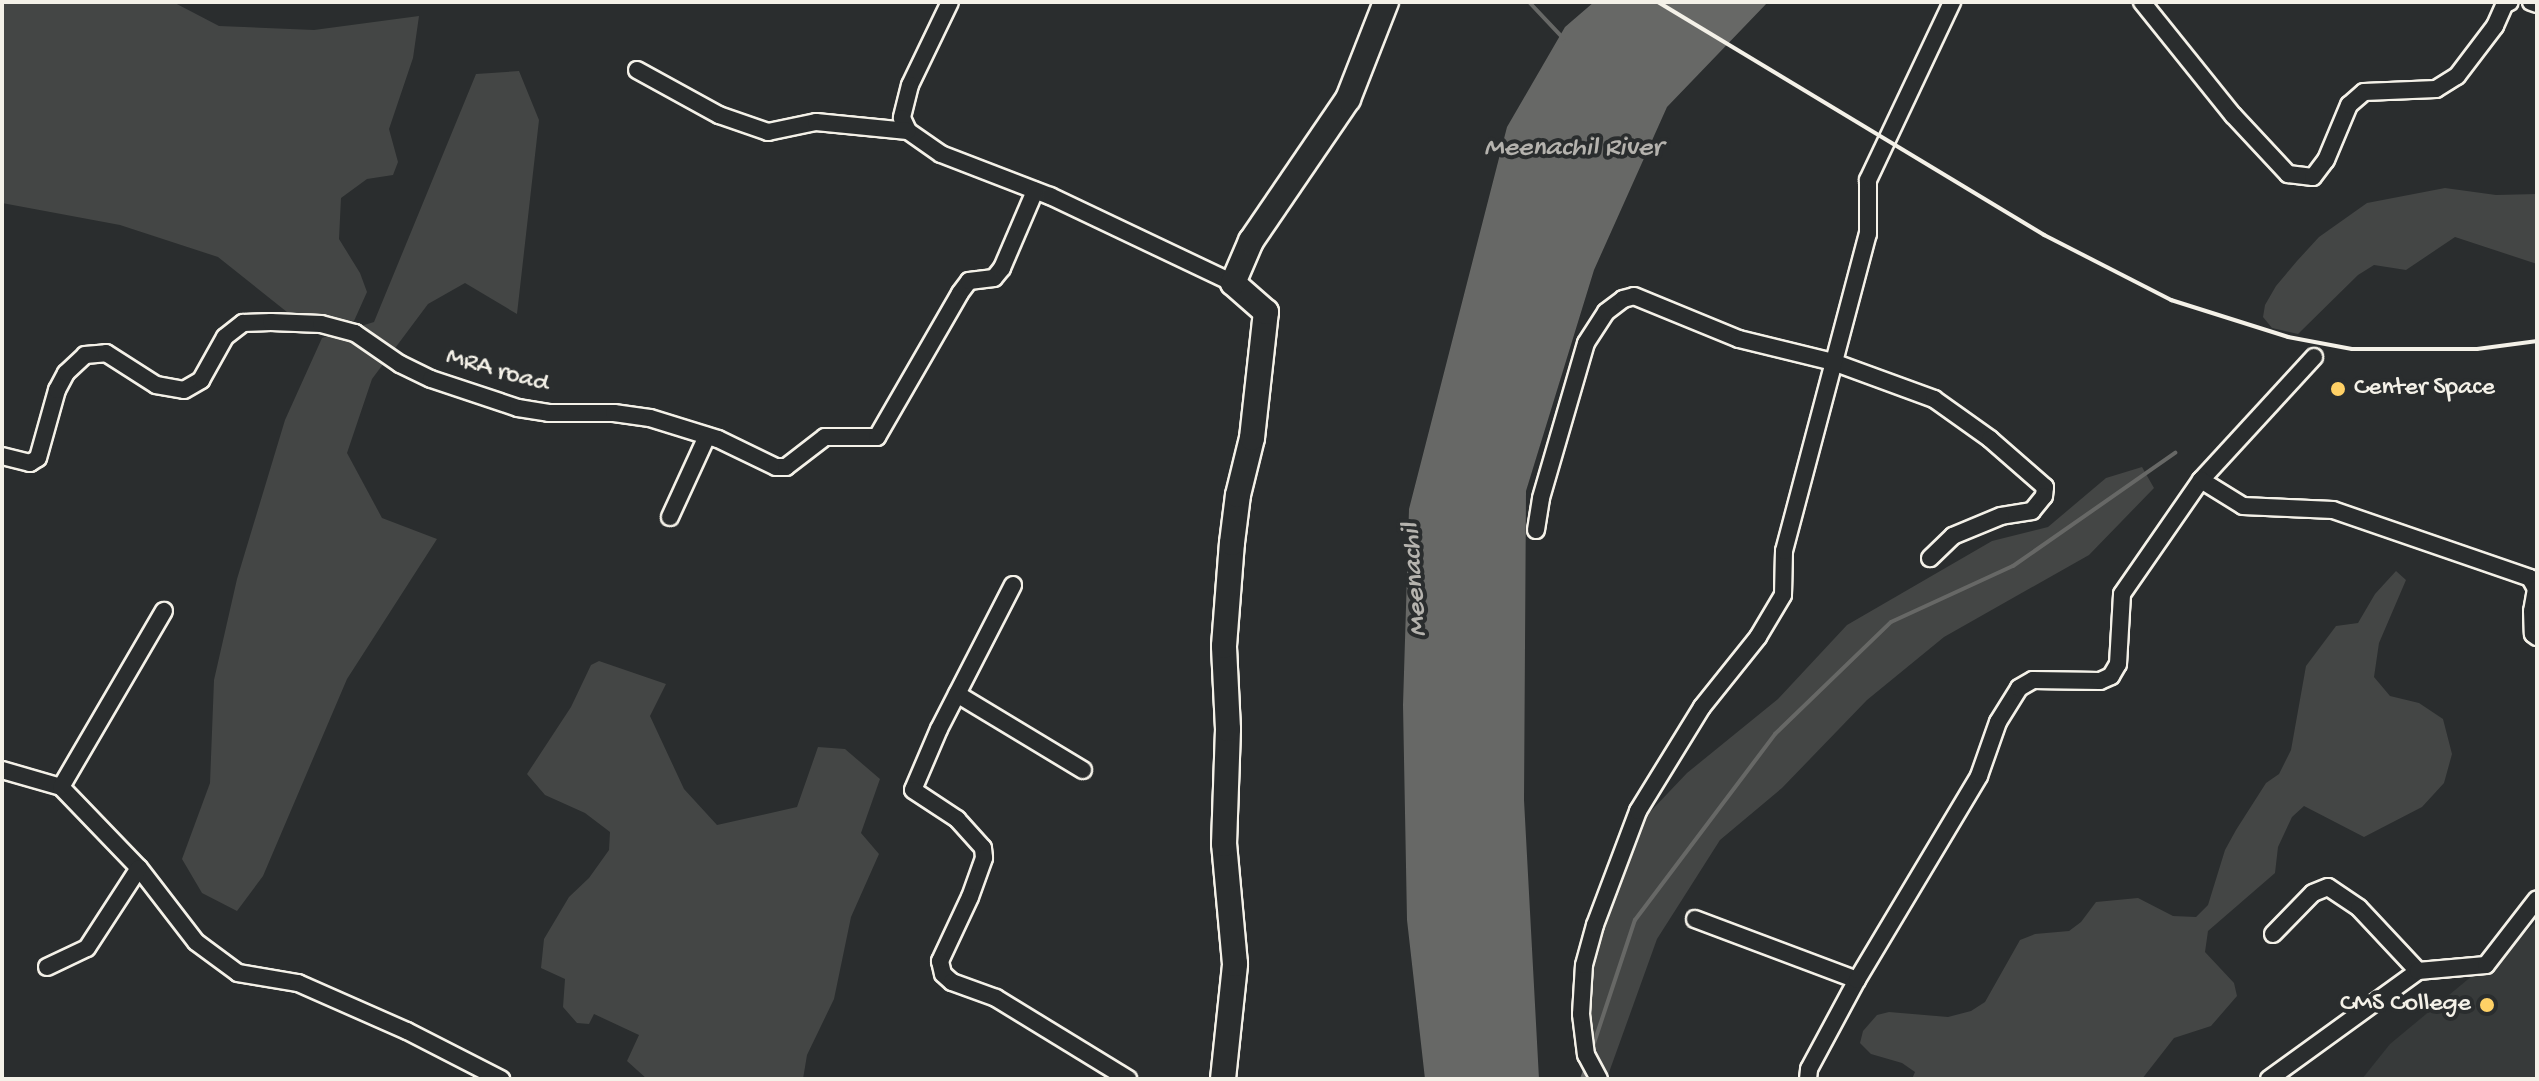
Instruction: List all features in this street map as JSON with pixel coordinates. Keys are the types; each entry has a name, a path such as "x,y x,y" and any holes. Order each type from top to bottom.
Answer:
{"street":[{"path":"908,131 902,118 910,85 950,2"},
{"path":"1233,283 1251,241 1348,99 1386,2"},
{"path":"1599,1079 1586,1055 1581,1014 1584,965 1621,850 1638,811 1702,707 1758,637 1783,595 1784,551 1868,234 1868,180 1952,2"},
{"path":"2142,2 2233,115 2288,174 2313,177 2326,160 2349,105 2364,92 2436,89 2457,76 2495,26 2505,4 2510,2"},
{"path":"2531,2 2537,4"},
{"path":"637,70 719,115 768,132 816,122 908,131 941,154 1035,191 1233,283 1266,312 1252,438 1232,543 1224,646 1228,729 1224,844 1235,964 1223,1079"},
{"name":"MRA road","path":"2,456 30,463 38,458 57,390 66,373 85,355 106,353 156,385 184,390 201,380 225,337 243,323 271,322 321,324 355,333 420,374 518,408 549,413 614,413 650,418 707,436 776,467 786,467 804,449 825,437 877,437 960,293 969,281 994,278 1002,268 1035,191"},
{"path":"1536,530 1541,498 1586,343 1606,312 1623,299 1634,296 1739,339 1833,362 1934,399 1990,439 2045,487 2044,496 2032,511 2001,516 1953,536 1930,558"},
{"path":"1808,1079 1809,1069 1857,980 1979,776 1998,722 2019,688 2033,680 2100,681 2111,676 2118,664 2122,594 2201,480 2314,357"},
{"path":"670,517 707,436"},
{"path":"2201,480 2243,506 2333,510 2530,578 2536,589 2532,611 2533,634 2537,637"},
{"path":"1013,585 957,694 913,790 957,819 983,848 984,858 970,897 940,961 943,974 952,982 996,998 1128,1079"},
{"path":"61,787 164,611"},
{"path":"957,694 1083,770"},
{"path":"2,770 61,787 139,868 196,942 238,973 298,983 407,1031 501,1079"},
{"path":"47,967 73,958 87,948 139,868"},
{"path":"2273,934 2313,893 2328,887 2359,908 2418,971"},
{"path":"2269,1079 2418,971 2486,965 2537,899"},
{"path":"1695,919 1857,980"}],"shaded area":[{"path":"2,2 173,2 219,26 314,30 419,16 413,58 389,129 398,162 393,175 367,179 341,198 339,239 360,273 367,292 354,321 292,316 218,257 120,225 2,203"},
{"path":"519,71 539,120 517,314 465,283 428,304 372,379 347,453 382,518 437,539 347,679 263,876 237,911 202,893 182,859 210,783 214,680 237,579 285,420 322,338 374,322 476,74"},
{"path":"2445,188 2496,195 2537,194 2537,264 2455,237 2406,270 2374,265 2358,275 2298,334 2272,328 2263,317 2265,305 2276,286 2319,237 2367,203"},
{"path":"2142,467 2154,488 2089,555 1944,637 1867,700 1782,788 1720,840 1657,939 1607,1078 1589,1054 1588,991 1617,877 1649,813 1687,773 1778,699 1847,625 1992,541 2048,527 2106,478"},
{"path":"2396,571 2406,580 2379,643 2374,677 2390,696 2419,703 2443,719 2452,754 2444,783 2422,807 2364,837 2304,806 2292,817 2278,847 2275,873 2208,931 2205,952 2234,983 2237,996 2211,1026 2174,1038 2142,1079 1912,1079 1915,1072 1902,1063 1871,1054 1860,1043 1863,1031 1877,1015 1889,1012 1948,1017 1971,1011 1985,1002 2020,940 2035,934 2069,931 2081,922 2096,902 2138,898 2173,916 2196,917 2208,905 2225,850 2236,830 2266,783 2279,774 2291,750 2306,666 2336,626 2358,623 2375,594"},
{"path":"599,661 666,684 650,716 684,789 717,825 797,807 818,747 845,749 880,779 861,833 879,854 851,917 834,999 807,1055 803,1079 647,1079 627,1061 639,1035 594,1014 589,1024 577,1023 563,1007 565,979 541,968 544,939 569,897 589,878 609,850 610,832 585,813 545,795 527,774 571,707 591,665"},
{"name":"CMS College","path":"2537,922 2537,1079 2362,1079 2390,1044"}],"water":[{"name":"Meenachil River","path":"1594,2 1768,2 1667,107 1594,270 1526,491 1524,800 1539,1079 1425,1079 1407,920 1403,705 1409,509 1507,127 1565,27"}],"waterway":[{"path":"1529,2 1563,38"},
{"path":"1592,1049 1635,920 1775,734 1891,622 2013,566 2175,453"},
{"path":"1582,1079 1587,1065"}],"railway":[{"path":"1658,2 2044,235 2171,300 2288,337 2352,349 2477,349 2537,341"}],"place":[{"name":"Center Space","path":"2338,389"},
{"name":"CMS College","path":"2487,1005"}],"water label":[{"name":"Meenachil","path":"1416,580"}]}
